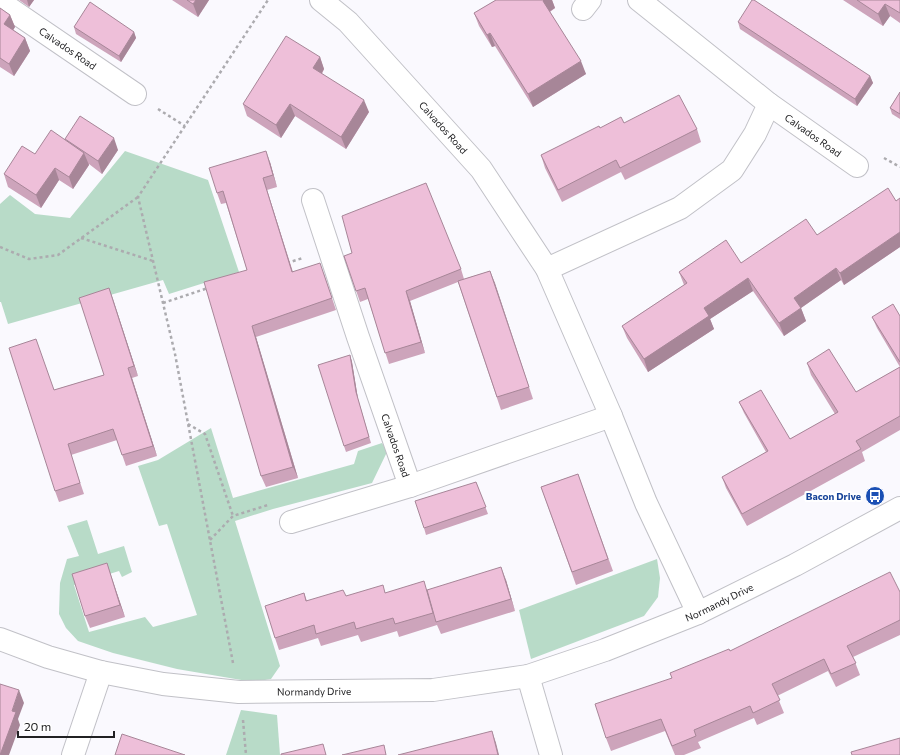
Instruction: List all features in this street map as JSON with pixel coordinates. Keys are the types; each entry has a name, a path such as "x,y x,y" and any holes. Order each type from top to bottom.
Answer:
{"street":[{"name":"Calvados Road","path":"320,0 348,22 481,169 548,270 612,416 646,503 698,613"},
{"name":"Calvados Road","path":"639,0 769,104 857,166"},
{"name":"Calvados Road","path":"0,2 135,94"},
{"path":"548,270 680,208 732,170 755,134 769,104"},
{"name":"Calvados Road","path":"313,200 328,250 410,486"},
{"name":"Calvados Road","path":"291,522 410,486 612,416"},
{"name":"Normandy Drive","path":"0,639 48,657 101,672 164,684 239,692 433,690 528,676 605,650 698,613 795,565 900,508"},
{"path":"73,755 101,672"},
{"path":"528,676 551,755"}],"path":[{"path":"0,247 29,259 58,255 138,197 268,0"},
{"path":"138,197 163,303 188,424 239,692 246,755"},
{"path":"81,238 153,261"},
{"path":"283,264 328,250"},
{"path":"163,303 216,286"},
{"path":"188,424 205,434 233,516"},
{"path":"210,540 233,516 283,501 291,522"}],"green space":[{"path":"125,151 208,180 239,272 169,294 163,280 8,324 0,302 0,204 10,195 35,214 70,218"},
{"path":"211,428 233,498 354,464 358,451 382,443 387,452 372,483 273,509 235,521 280,666 271,679 253,682 177,669 113,653 78,641 66,628 59,614 60,583 67,559 79,556 67,526 87,520 98,554 124,546 132,572 122,577 119,571 74,585 89,632 145,617 153,627 197,615 167,524 159,526 138,466 158,460"},
{"path":"657,559 660,578 658,597 644,616 531,659 519,610"},
{"path":"241,710 277,715 280,755 226,755"}],"building":[{"path":"187,0 196,0 193,4"},
{"path":"496,0 544,0 543,1 581,61 528,94 490,33 487,35 474,13"},
{"path":"752,0 870,76 855,99 738,22"},
{"path":"857,0 900,0 900,13 885,4 878,14"},
{"path":"90,2 134,32 119,56 74,27"},
{"path":"0,8 10,15 4,24 25,38 9,64 0,58"},
{"path":"286,36 320,57 313,68 364,100 341,137 290,104 276,125 243,104"},
{"path":"900,92 900,114 890,108"},
{"path":"679,95 697,129 620,168 616,160 558,190 541,155 599,126 600,128 621,117 624,123"},
{"path":"80,116 114,138 98,161 65,139"},
{"path":"51,130 84,153 69,177 55,168 36,195 4,174 22,146 35,154"},
{"path":"266,151 273,175 263,178 292,272 320,263 332,298 252,326 293,467 261,476 204,282 247,270 223,191 217,193 209,168"},
{"path":"426,183 461,269 406,291 421,342 385,353 365,288 356,291 344,256 352,253 342,216"},
{"path":"888,188 896,201 900,198 900,232 840,273 836,268 794,298 801,308 779,323 748,278 704,308 709,316 644,359 622,326 687,283 679,272 726,240 741,263 806,219 817,235"},
{"path":"490,271 529,387 497,397 458,281"},
{"path":"109,288 134,366 128,368 153,446 122,455 113,429 68,444 80,483 55,491 9,348 36,339 54,390 104,375 79,298"},
{"path":"893,304 900,316 900,362 872,317"},
{"path":"829,349 856,392 900,367 900,416 856,441 861,449 742,514 722,477 768,451 739,402 761,390 790,439 838,412 807,363"},
{"path":"350,355 356,392 369,437 344,446 318,365"},
{"path":"578,474 608,559 572,572 541,487"},
{"path":"476,482 486,507 424,528 415,501"},
{"path":"107,563 120,605 85,616 72,574"},
{"path":"501,567 511,599 436,622 427,590"},
{"path":"890,572 900,592 900,620 847,646 856,663 831,674 824,659 772,684 780,700 753,713 750,706 694,730 696,736 672,746 661,719 606,738 595,704 672,678 670,673 729,649 730,651"},
{"path":"424,581 433,613 395,624 393,618 356,629 354,622 316,634 314,625 275,638 265,606 304,593 306,601 343,590 346,596 383,585 385,593"},
{"path":"0,684 19,690 12,711 16,712 0,755"},
{"path":"492,731 498,755 398,755"},
{"path":"122,734 185,755 115,755"},
{"path":"900,738 900,755 852,755 851,752"},
{"path":"323,744 326,755 281,755 281,754"},
{"path":"384,745 386,755 342,755"}],"place":[{"name":"Bacon Drive","path":"875,496"}]}
